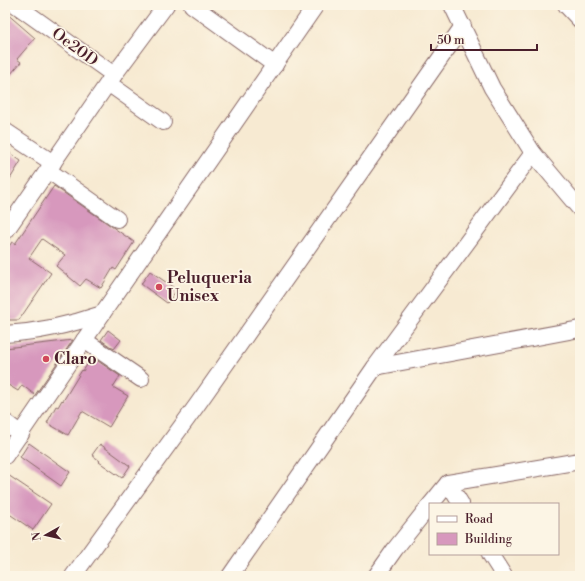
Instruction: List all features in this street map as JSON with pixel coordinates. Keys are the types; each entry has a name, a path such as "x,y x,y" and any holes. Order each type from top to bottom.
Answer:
{"street":[{"name":"Oe20D","path":"16,5 111,79 163,122"},
{"path":"5,232 111,79 166,5"},
{"path":"192,5 274,65"},
{"path":"5,456 316,5"},
{"path":"452,5 492,88 533,153 580,209"},
{"path":"566,5 580,20"},
{"path":"73,576 197,405 463,26"},
{"path":"5,131 117,219"},
{"path":"230,576 375,367 533,153"},
{"path":"5,334 22,333 76,323 102,314"},
{"path":"375,367 580,328"},
{"path":"84,340 141,379"},
{"path":"5,422 21,434"},
{"path":"432,503 448,483 580,460"},
{"path":"448,483 460,503"},
{"path":"376,576 395,549 429,506"},
{"path":"491,555 504,576"}],"building":[{"path":"5,12 35,38 17,59 21,62 5,81"},
{"path":"5,150 21,161 5,187"},
{"path":"54,186 134,242 116,270 113,268 101,288 86,279 80,286 56,266 65,255 42,239 29,258 51,273 19,320 5,320 5,252 12,242 15,244"},
{"name":"Peluqueria Unisex","path":"150,271 177,290 167,303 141,284"},
{"path":"108,330 121,340 114,349 101,340"},
{"path":"73,340 35,395 22,385 18,391 5,383 5,348"},
{"path":"92,357 120,376 113,387 128,396 109,427 82,411 68,435 47,423 56,406 58,407 62,400 63,401"},
{"path":"29,443 70,472 61,486 20,457"},
{"path":"100,444 130,466 122,478 99,462 100,461 92,455"},
{"path":"5,473 51,504 33,530 5,511"}],"place":[{"name":"Peluqueria Unisex","path":"159,287"},
{"name":"Claro","path":"46,359"}]}
